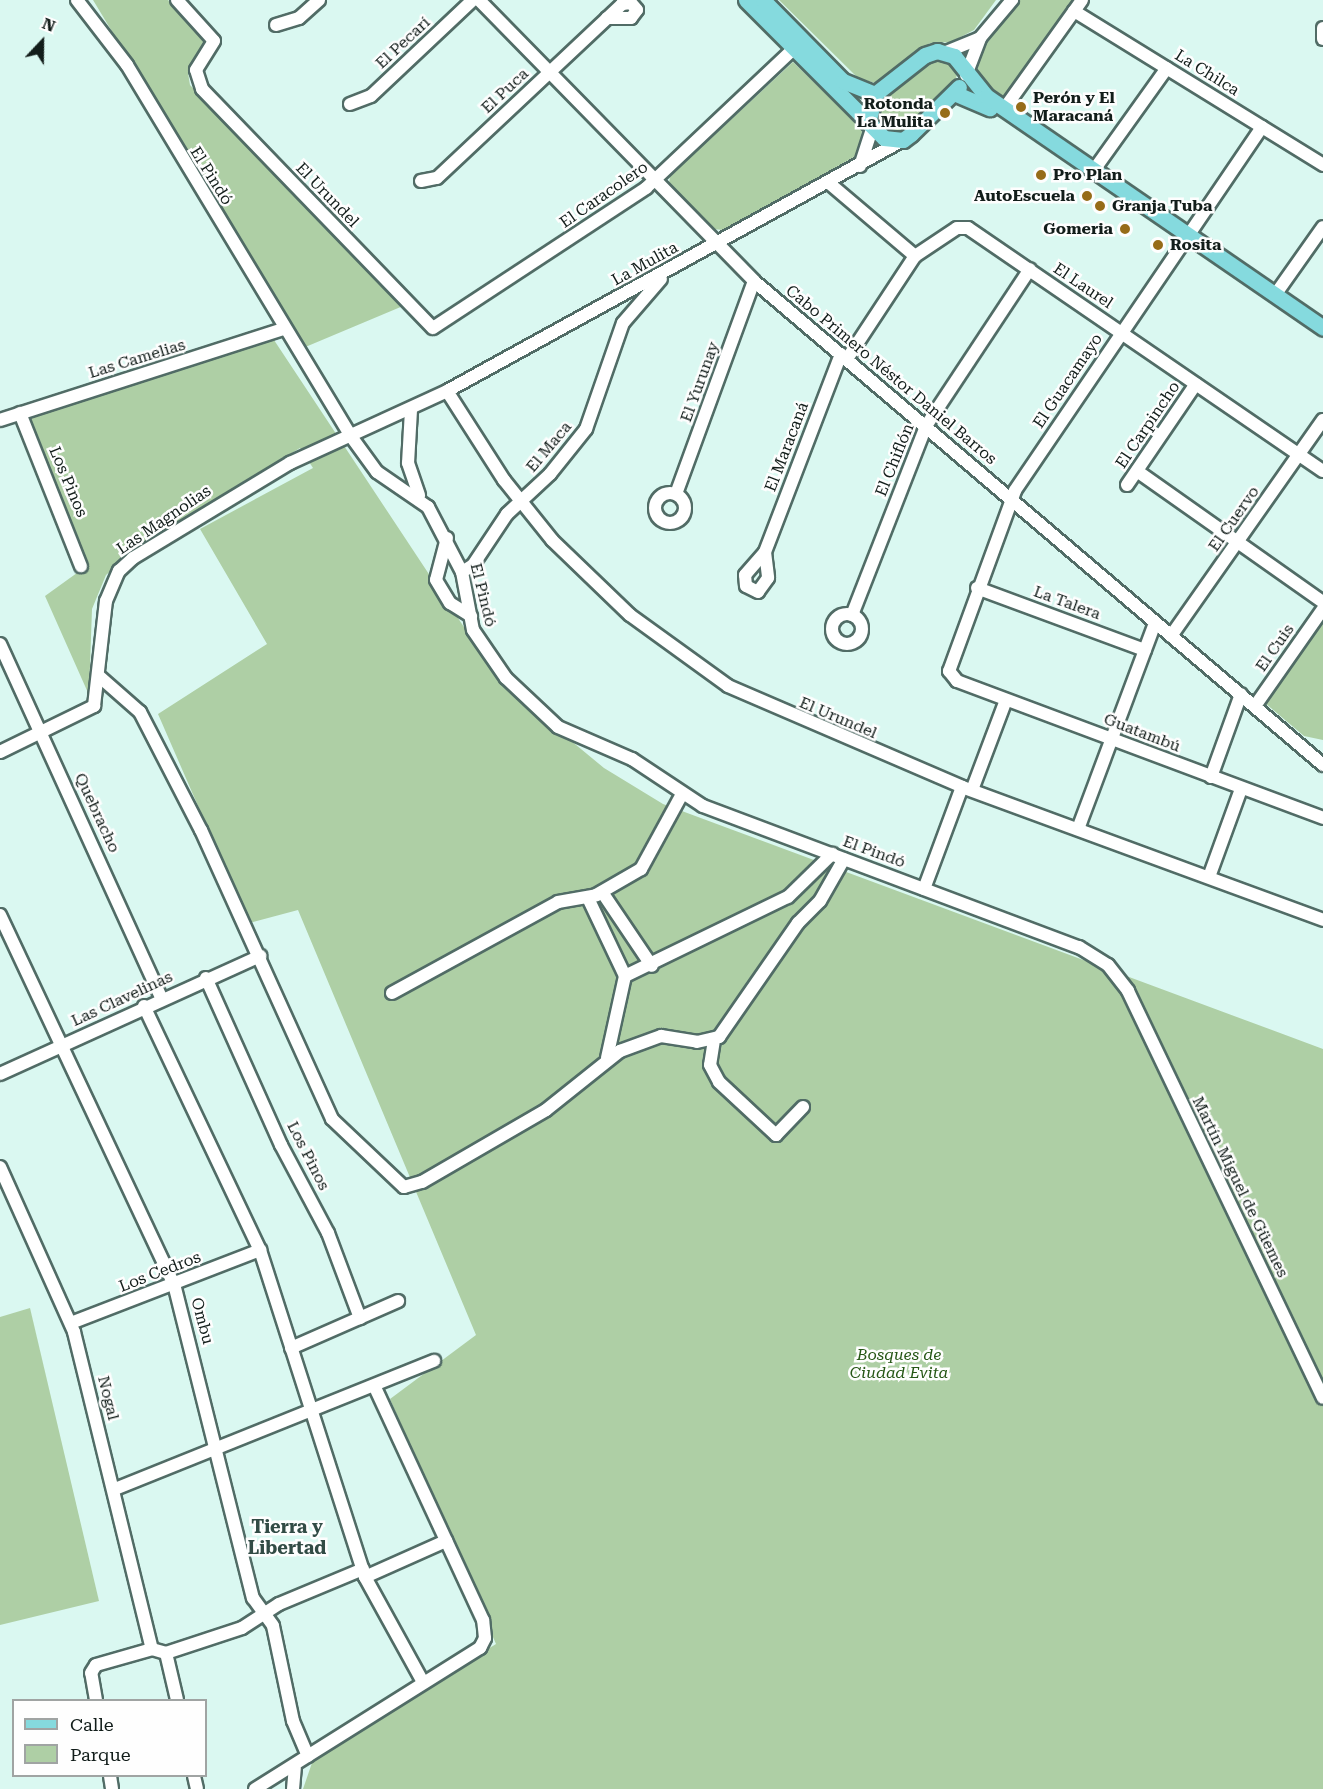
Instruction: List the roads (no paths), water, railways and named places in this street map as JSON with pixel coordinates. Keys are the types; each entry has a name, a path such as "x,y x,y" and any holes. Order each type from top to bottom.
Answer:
{"main road":[{"path":"746,0 843,81 875,94"},
{"path":"763,0 798,45 884,138 903,140 954,93 966,75"},
{"path":"870,125 875,94 926,56 946,52 960,61 966,75 1004,109 1094,170 1182,238 1275,295 1323,328"},
{"path":"954,93 984,104 1182,238 1323,340"}],"street":[{"name":"El Pindó","path":"77,0 127,65 284,329 350,435 377,472 421,499 447,537 462,572 473,630 498,668 544,717 638,763 682,794 719,814 1079,947 1108,965 1128,992"},
{"name":"El Urundel","path":"177,0 214,41 195,70 198,82 434,328"},
{"path":"276,25 299,18 319,0"},
{"name":"El Pecarí","path":"350,104 371,96 473,0"},
{"name":"Cabo Primero Néstor Daniel Barros","path":"479,0 654,183 754,280 1155,623 1307,748 1323,765"},
{"path":"966,75 981,38 1012,0"},
{"path":"1004,109 1082,0"},
{"name":"La Chilca","path":"1074,11 1323,165"},
{"name":"El Puca","path":"421,181 436,178 608,18"},
{"path":"1323,28 1323,39"},
{"path":"946,52 981,38"},
{"name":"El Caracolero","path":"434,328 654,183 798,45"},
{"path":"1094,170 1167,68"},
{"path":"859,167 870,125"},
{"name":"El Guacamayo","path":"951,677 950,663 1011,498 1182,238 1262,127"},
{"name":"La Mulita","path":"447,391 859,167 903,140"},
{"path":"829,183 915,256"},
{"name":"El Laurel","path":"915,256 961,227 1030,269 1323,471"},
{"path":"1275,295 1323,227"},
{"name":"El Maracaná","path":"765,552 844,356 915,256"},
{"name":"El Maca","path":"462,572 586,429 623,323 673,267"},
{"name":"El Chiflón","path":"852,615 926,426 1030,269"},
{"name":"El Yurunay","path":"676,494 754,280"},
{"name":"Las Camelias","path":"0,420 284,329"},
{"name":"El Carpincho","path":"1127,485 1196,384"},
{"name":"El Urundel","path":"447,391 521,503 600,588 706,672 794,718 967,788 1323,921"},
{"name":"Las Magnolias","path":"0,752 94,706 100,677 106,601 125,564 208,509 350,435 411,410 447,391"},
{"path":"411,410 408,463 421,499"},
{"name":"Los Pinos","path":"20,413 81,566"},
{"name":"El Cuervo","path":"1171,636 1323,420"},
{"path":"1137,471 1323,602"},
{"path":"447,537 436,579 450,603 471,616"},
{"name":"La Talera","path":"977,588 1145,650"},
{"name":"El Cuis","path":"1255,706 1323,609"},
{"path":"1078,829 1155,623"},
{"name":"Quebracho","path":"0,645 162,998"},
{"path":"100,677 140,712 260,956 332,1119 404,1187 422,1182 546,1110 607,1058 661,1036 714,1040"},
{"name":"Guatambú","path":"951,677 1006,700 1323,818"},
{"path":"1211,777 1241,694"},
{"path":"924,889 1006,700"},
{"path":"1307,748 1323,748"},
{"path":"1209,877 1241,789"},
{"path":"392,993 558,902 588,898 602,892 645,864 682,794"},
{"path":"625,976 652,966 788,897 832,854"},
{"path":"803,1107 776,1135 719,1082 710,1065 714,1040 801,918 820,901 844,859"},
{"path":"602,892 652,966"},
{"path":"588,898 625,976 607,1058"},
{"name":"Ombu","path":"0,915 64,1045 174,1284 219,1449 254,1598 266,1614 299,1740 308,1756"},
{"name":"Las Clavelinas","path":"0,1074 144,1006 260,956"},
{"name":"Los Pinos","path":"206,978 281,1145 328,1233 360,1318"},
{"name":"Martín Miguel de Güemes","path":"1128,992 1323,1398"},
{"path":"144,1006 260,1250 364,1573 423,1682"},
{"name":"Nogal","path":"0,1167 71,1323 115,1489 152,1649"},
{"name":"Los Cedros","path":"71,1323 260,1250"},
{"path":"291,1348 398,1301"},
{"path":"115,1489 375,1387 434,1361"},
{"path":"262,1788 423,1682 480,1648 485,1638 483,1620 375,1387"},
{"path":"96,1699 92,1668 152,1649 166,1653 243,1628 266,1614 446,1541"},
{"path":"166,1653 177,1699"},
{"path":"293,1789 295,1768"}],"place":[{"name":"Perón y El Maracaná","path":"1021,107"},
{"name":"Rotonda La Mulita","path":"945,113"},
{"name":"Pro Plan","path":"1041,175"},
{"name":"AutoEscuela","path":"1087,196"},
{"name":"Granja Tuba","path":"1100,206"},
{"name":"Gomeria","path":"1125,229"},
{"name":"Rosita","path":"1158,245"}],"district":[{"name":"Tierra y Libertad","path":"287,1538"}],"park label":[{"name":"Bosques de Ciudad Evita","path":"899,1364"}]}
